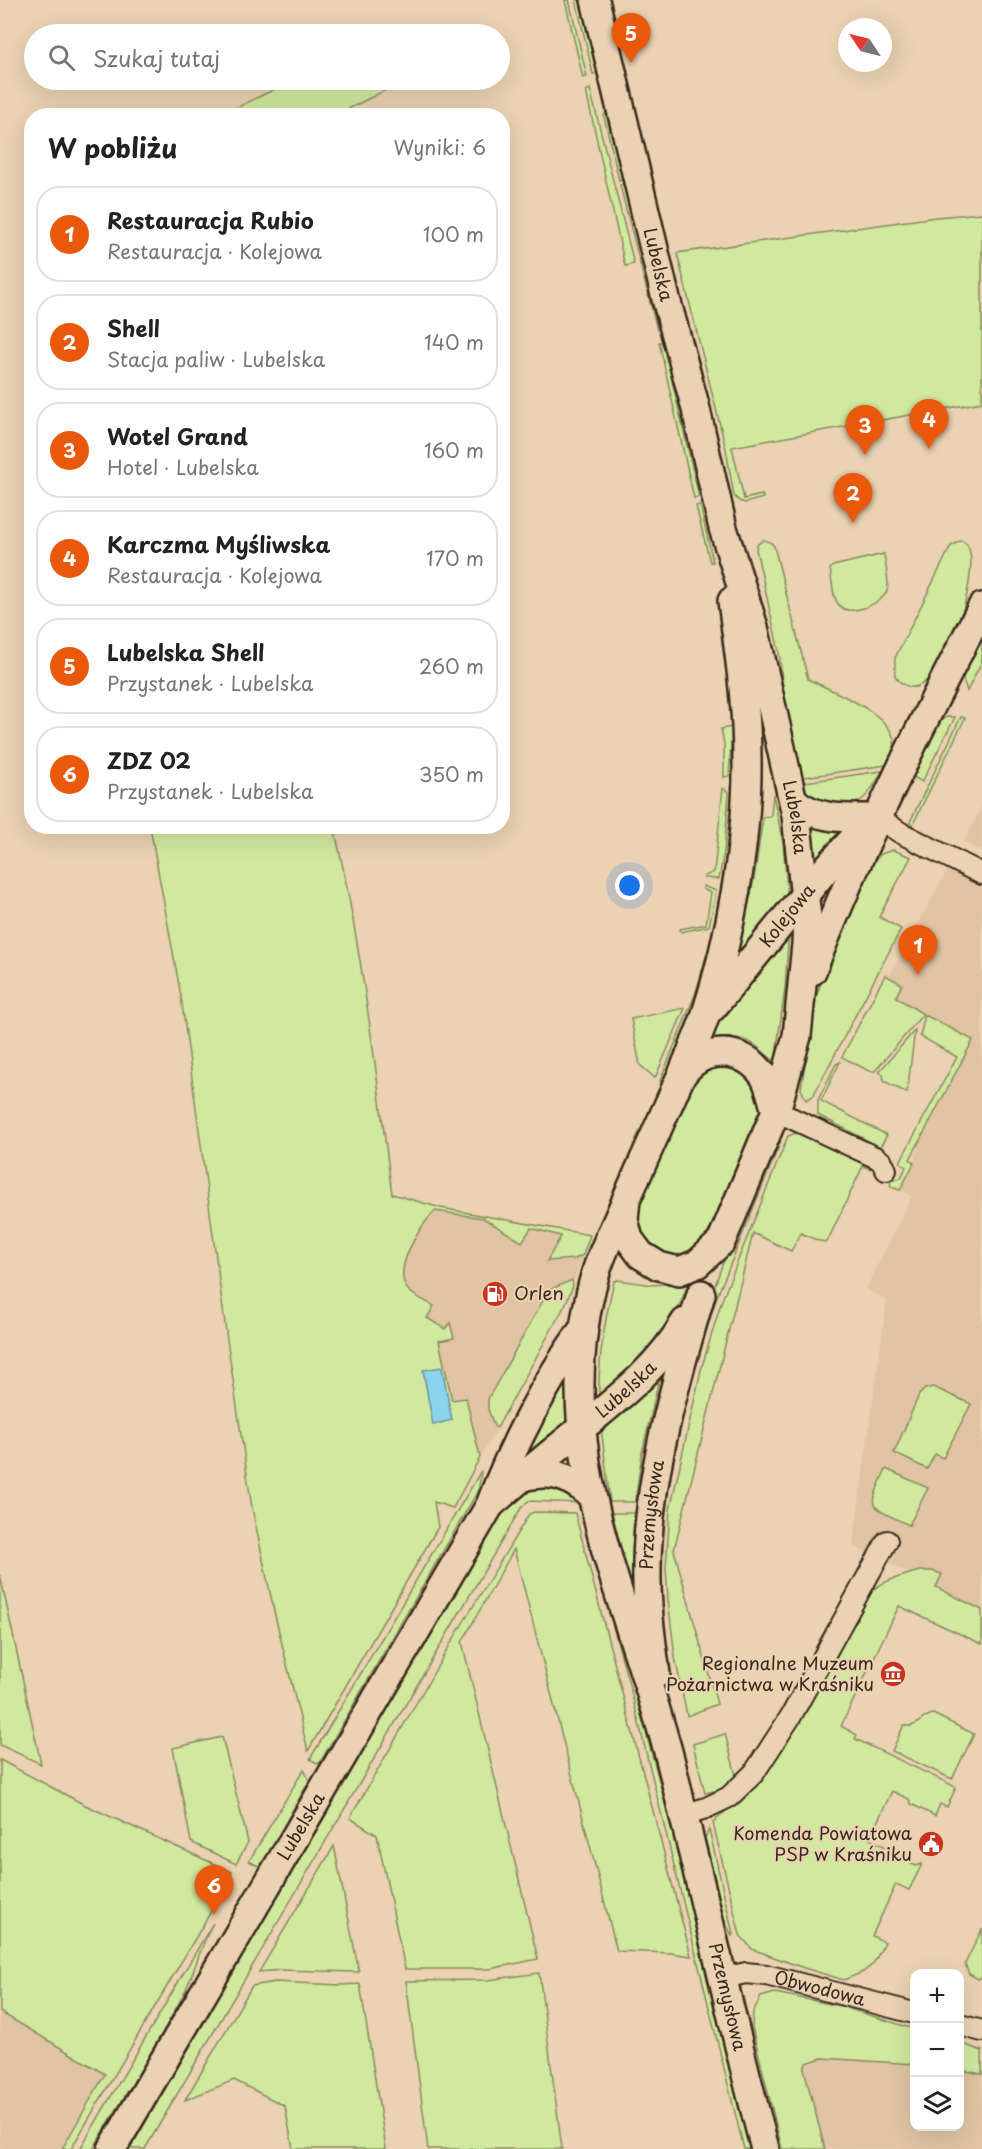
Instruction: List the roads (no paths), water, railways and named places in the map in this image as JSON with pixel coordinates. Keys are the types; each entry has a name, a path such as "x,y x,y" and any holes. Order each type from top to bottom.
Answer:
{"main road":[{"name":"Lubelska","path":"490,1505 582,1427 618,1400 651,1369 678,1334 701,1294 776,1111 794,1052 806,944 805,894 794,801 754,627 723,528 695,405 665,295 595,0"},
{"name":"Lubelska","path":"112,2149 490,1505 513,1448 567,1352 584,1329 600,1261 682,1076 705,1018 724,945 740,862 747,781 745,701 723,528"},
{"name":"Kolejowa","path":"800,1007 831,921 938,691 982,607"},
{"path":"794,801 802,808 832,817 878,818"},
{"name":"Kolejowa","path":"705,1018 849,843 878,818"},
{"path":"682,1076 704,1056 715,1052 737,1054 751,1062 765,1078 776,1111"},
{"path":"626,1200 624,1220 629,1239 641,1255 659,1266 679,1270 687,1269 706,1258 721,1242"},
{"name":"Przemysłowa","path":"665,1741 648,1604 649,1528 663,1438 701,1294"},
{"name":"Przemysłowa","path":"584,1329 579,1378 590,1494 613,1580 665,1741 765,2149"},
{"path":"522,1477 548,1473 569,1479 590,1494"}],"street":[{"path":"878,818 901,833 982,874"},
{"path":"776,1111 877,1158 886,1170"},
{"path":"683,1815 706,1808 729,1797 754,1773 792,1716 887,1541"},
{"name":"Obwodowa","path":"723,1978 746,1973 794,1980 910,2012"},
{"path":"964,2026 982,2031"}],"water":[{"path":"442,1367 452,1420 433,1425 423,1370"}],"place":[{"name":"Lubelska Shell","path":"631,63"},
{"name":"Karczma Myśliwska","path":"929,449"},
{"name":"Wotel Grand","path":"865,455"},
{"name":"Shell","path":"853,523"},
{"name":"Restauracja Rubio","path":"918,975"},
{"name":"Orlen","path":"495,1294"},
{"name":"Regionalne Muzeum Pożarnictwa w Kraśniku","path":"893,1674"},
{"name":"Komenda Powiatowa PSP w Kraśniku","path":"931,1844"},
{"name":"ZDZ 02","path":"214,1915"}]}
